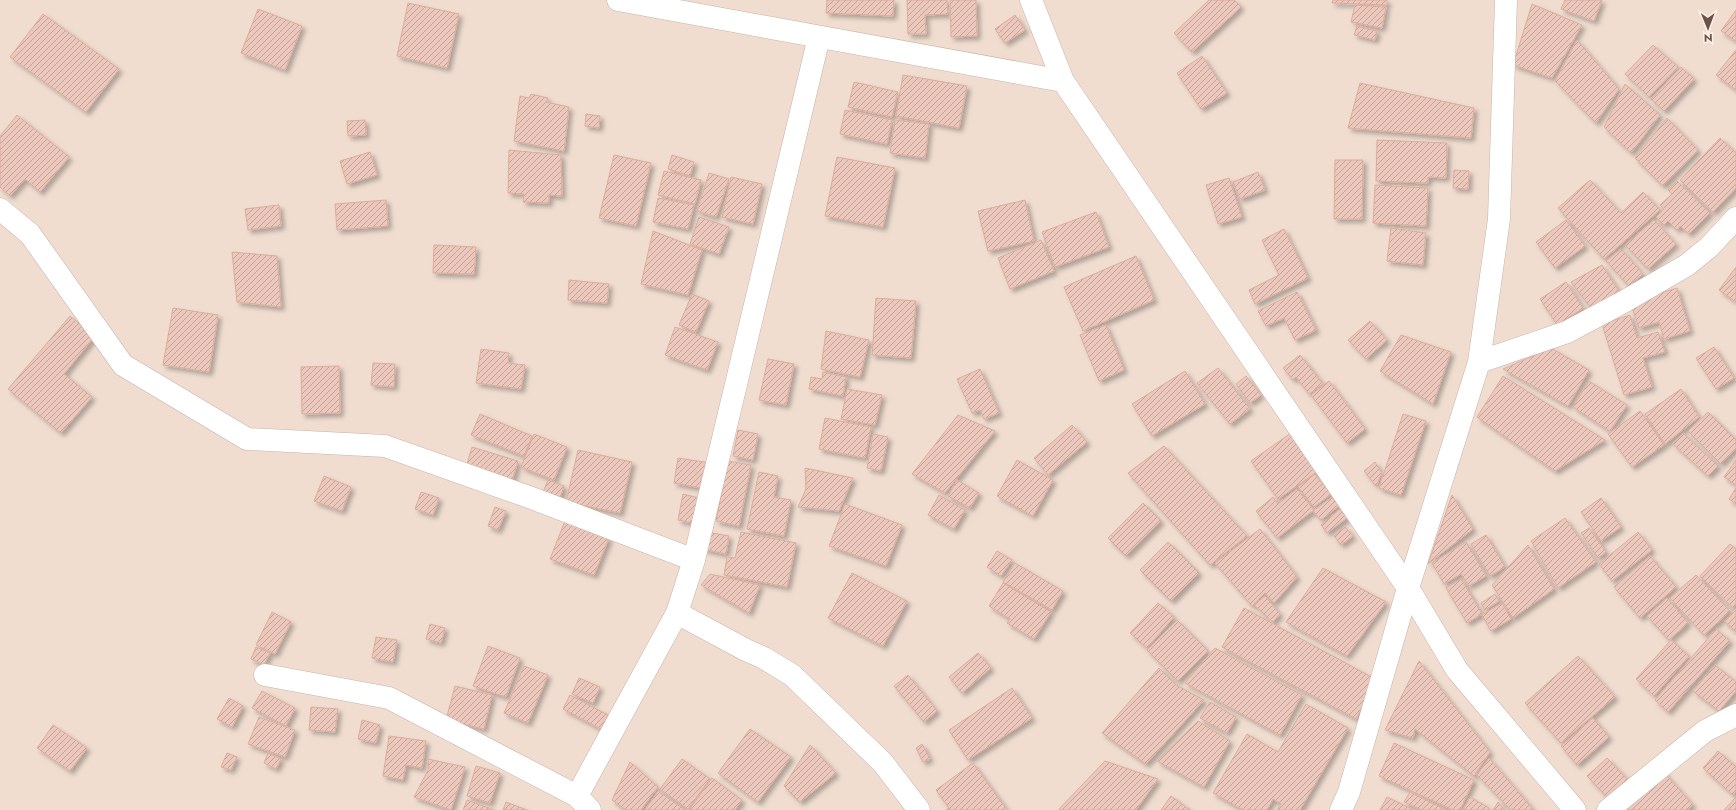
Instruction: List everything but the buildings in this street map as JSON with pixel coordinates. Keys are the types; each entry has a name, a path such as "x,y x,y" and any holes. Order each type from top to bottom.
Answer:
{"street":[{"path":"618,0 709,8 819,37 1063,81"},
{"path":"1031,0 1063,81 1408,588 1457,670 1575,810"},
{"path":"1341,810 1349,792 1408,588 1479,362 1499,219 1506,0"},
{"path":"265,675 389,698 583,803 677,613 694,560 819,37"},
{"path":"0,209 30,234 123,365 247,439 385,446 529,497 694,560"},
{"path":"1479,362 1566,332 1624,301 1687,265 1709,247 1736,218"},
{"path":"677,613 764,658 792,675 883,763 919,810"},
{"path":"1608,810 1705,731 1736,715"}],"shaded area":[{"path":"0,0 1736,0 1736,810 0,810"}]}
